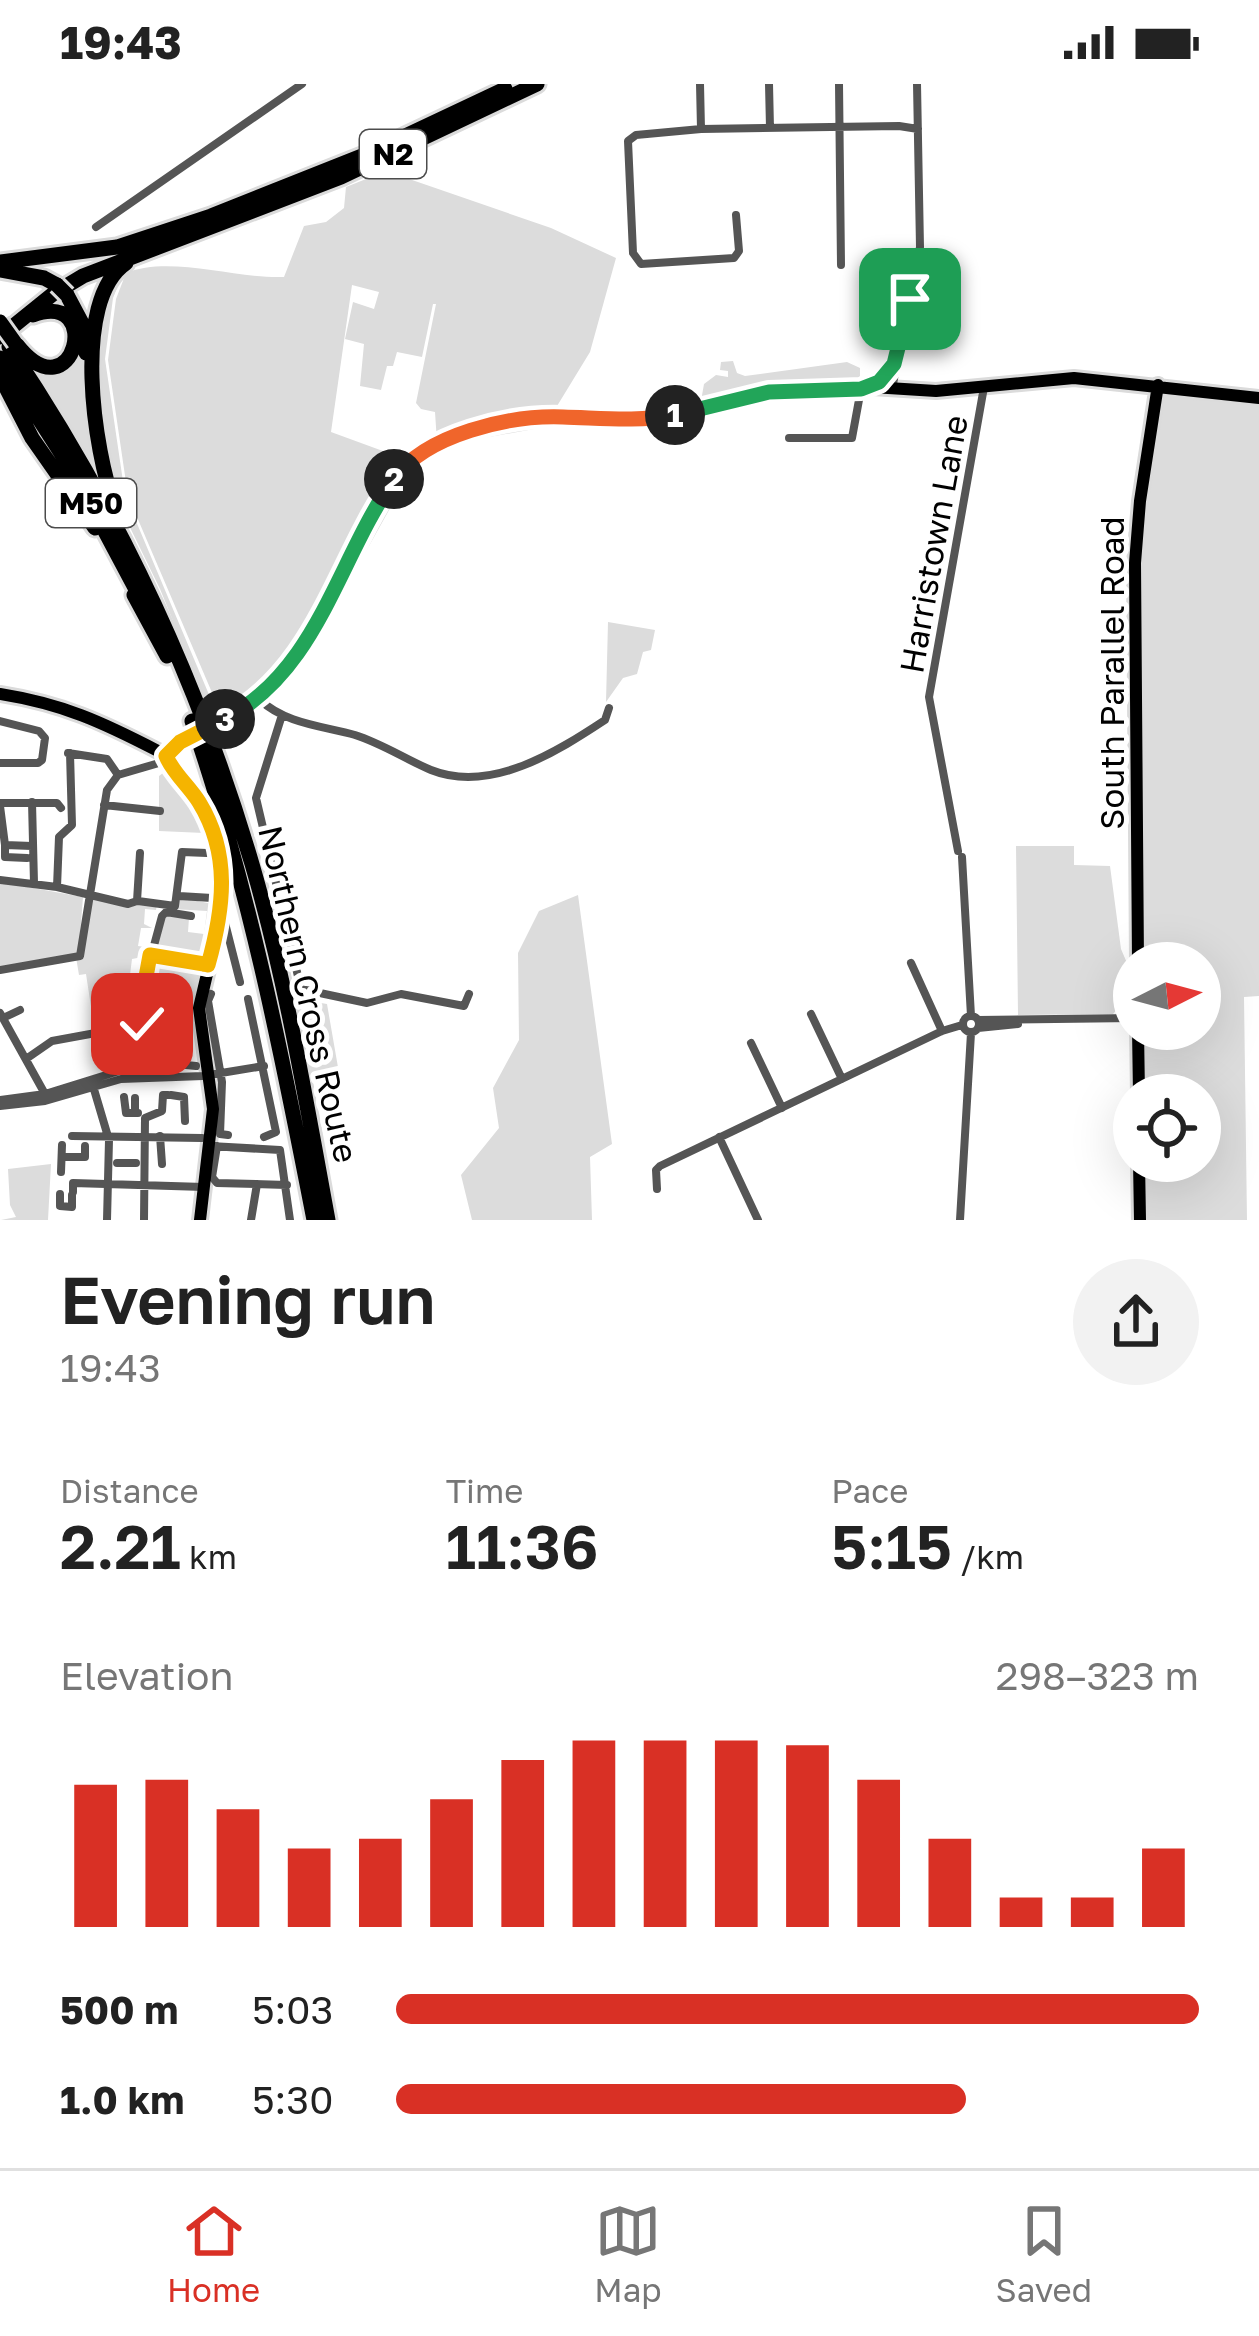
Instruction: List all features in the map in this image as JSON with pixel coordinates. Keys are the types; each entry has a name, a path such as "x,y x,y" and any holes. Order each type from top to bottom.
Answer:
{"highway":[{"name":"N2","path":"117,248 278,191 470,107 511,84"},
{"name":"N2","path":"6,338 53,294 83,276 410,147 537,84"},
{"path":"168,633 166,616 103,471 93,400 95,328 103,285 121,266 207,230"},
{"path":"0,263 117,248"},
{"path":"0,263 44,278 62,290 84,327 97,464 122,537"},
{"name":"Northern Cross Route","path":"6,338 122,537 168,633 226,782 254,868 293,1036 328,1220"},
{"name":"Northern Cross Route","path":"6,338 167,656 240,871 314,1220"},
{"name":"M50","path":"0,376 32,438 66,487"},
{"name":"M50","path":"0,400 23,438 66,487"},
{"path":"66,487 109,548 167,656"}],"main road":[{"path":"0,263 64,261 117,248"},
{"path":"159,758 259,699 295,660 400,472 411,459 443,440 550,417 645,420 769,392 861,389 890,382 908,389 1074,378 1259,398"},
{"name":"South Parallel Road","path":"1138,942 1136,562 1158,385"},
{"path":"0,692 98,719 159,758 202,807 220,851 223,931 208,965 199,1019 215,1074 200,1220"},
{"path":"1139,1182 1140,1220"}],"street":[{"path":"96,226 302,84"},
{"path":"697,129 700,84"},
{"path":"770,84 770,128"},
{"path":"838,84 842,265"},
{"path":"890,382 920,254 917,84"},
{"path":"736,215 739,251 734,258 647,266 636,260 628,141 636,135 697,129 918,126"},
{"path":"895,359 897,380 908,389"},
{"name":"Harristown Lane","path":"960,1220 974,1024 960,854 929,697 984,387"},
{"path":"789,438 852,438 861,389"},
{"path":"259,699 282,715 390,747 437,772 483,775 528,765 559,750 605,720 609,708"},
{"path":"282,715 256,801 301,989 367,1003 401,994 464,1006 469,994"},
{"path":"0,723 39,731 45,738 38,763 0,763"},
{"path":"57,887 60,834 72,825 69,753 107,759 118,775"},
{"path":"0,970 80,956 111,781 159,758"},
{"path":"32,802 34,884"},
{"path":"27,858 5,857 0,810 32,802 60,804 61,808"},
{"path":"104,806 160,811"},
{"path":"5,845 32,846"},
{"path":"0,880 57,887 116,904 137,901 176,906 182,852 207,852"},
{"path":"137,901 140,853"},
{"path":"179,896 209,899"},
{"path":"178,988 175,1029 146,1029 141,1004 164,913 191,916"},
{"path":"223,931 240,982"},
{"path":"150,955 208,965"},
{"path":"911,964 942,1031"},
{"path":"211,994 220,1134 228,1135"},
{"path":"252,1005 276,1132 264,1137"},
{"path":"20,1010 2,1016 45,1094"},
{"path":"811,1015 842,1079"},
{"path":"656,1189 660,1166 942,1031 974,1024 1113,1023"},
{"path":"26,1059 52,1041 112,1030"},
{"path":"0,1103 119,1071 153,1068 161,1031"},
{"path":"0,1047 14,1040"},
{"path":"751,1043 782,1108"},
{"path":"156,1062 196,1066"},
{"path":"0,1103 45,1101 93,1085 149,1076 215,1074 264,1066"},
{"path":"93,1085 113,1163 107,1220"},
{"path":"140,1114 162,1111 166,1093 184,1097 185,1121"},
{"path":"129,1098 146,1136 140,1164 144,1220"},
{"path":"71,1136 85,1141 108,1135 160,1136 277,1148 293,1216 290,1220"},
{"path":"160,1136 162,1164"},
{"path":"719,1137 758,1220"},
{"path":"62,1156 85,1157 85,1141"},
{"path":"210,1143 213,1180 287,1185"},
{"path":"62,1145 62,1172"},
{"path":"113,1163 140,1164"},
{"path":"60,1194 60,1206 72,1207 73,1190 108,1184 203,1187"},
{"path":"251,1220 257,1184"}],"shaded area":[{"path":"386,171 551,228 616,258 590,352 554,411 462,431 437,442 435,412 416,403 436,304 422,357 397,352 393,366 387,366 381,390 360,386 364,344 345,339 353,302 374,309 379,292 352,285 331,432 402,458 371,507 334,587 297,651 266,689 222,716 128,496 108,360 116,299 126,273 143,268 284,277 304,226 326,222 344,208 346,187"},
{"path":"123,272 113,298 105,359 125,495 218,716 213,719 160,589 121,509 103,448 99,366 106,296"},
{"path":"63,294 84,334 89,430 105,497 27,367 57,370 78,339 46,308"},
{"path":"733,361 737,373 745,376 847,362 860,368 860,376 854,383 730,393 701,401 704,384 716,375 728,377 728,371 720,370 721,362"},
{"path":"1164,394 1259,400 1259,996 1244,997 1247,1220 1142,1220 1142,1182 1221,1182 1221,1074 1141,1074 1141,1050 1221,1050 1221,942 1140,942 1140,528 1159,399"},
{"path":"608,622 655,630 651,650 643,652 637,674 623,678 606,702"},
{"path":"167,770 190,794 215,846 220,899 197,993 196,1029 176,1025 175,1029 145,1029 144,986 164,914 189,918 188,932 204,934 207,911 173,909 182,898 208,903 213,899 212,857 204,833 159,831 159,776"},
{"path":"1016,846 1074,846 1074,865 1110,866 1120,942 1113,942 1113,1014 1018,1015"},
{"path":"0,882 83,897 79,949 89,897 157,905 156,910 145,909 144,924 152,928 141,928 138,946 145,947 148,956 132,959 122,1038 115,1039 109,1010 92,1013 86,974 79,975 76,957 0,967"},
{"path":"578,895 612,1144 590,1157 592,1220 472,1220 461,1175 499,1128 493,1088 519,1040 518,953 539,911"},
{"path":"297,999 327,1004 339,1073 312,1078"},
{"path":"51,1164 48,1220 1,1220 16,1217 10,1205 8,1169"}],"route":[{"path":"142,1024 150,955 208,965 221,908 220,851 211,823 166,756 180,742 248,707 278,681 303,647 389,487 411,459 452,437 538,418 645,420 769,392 861,389 884,379 894,364 910,299"}]}
